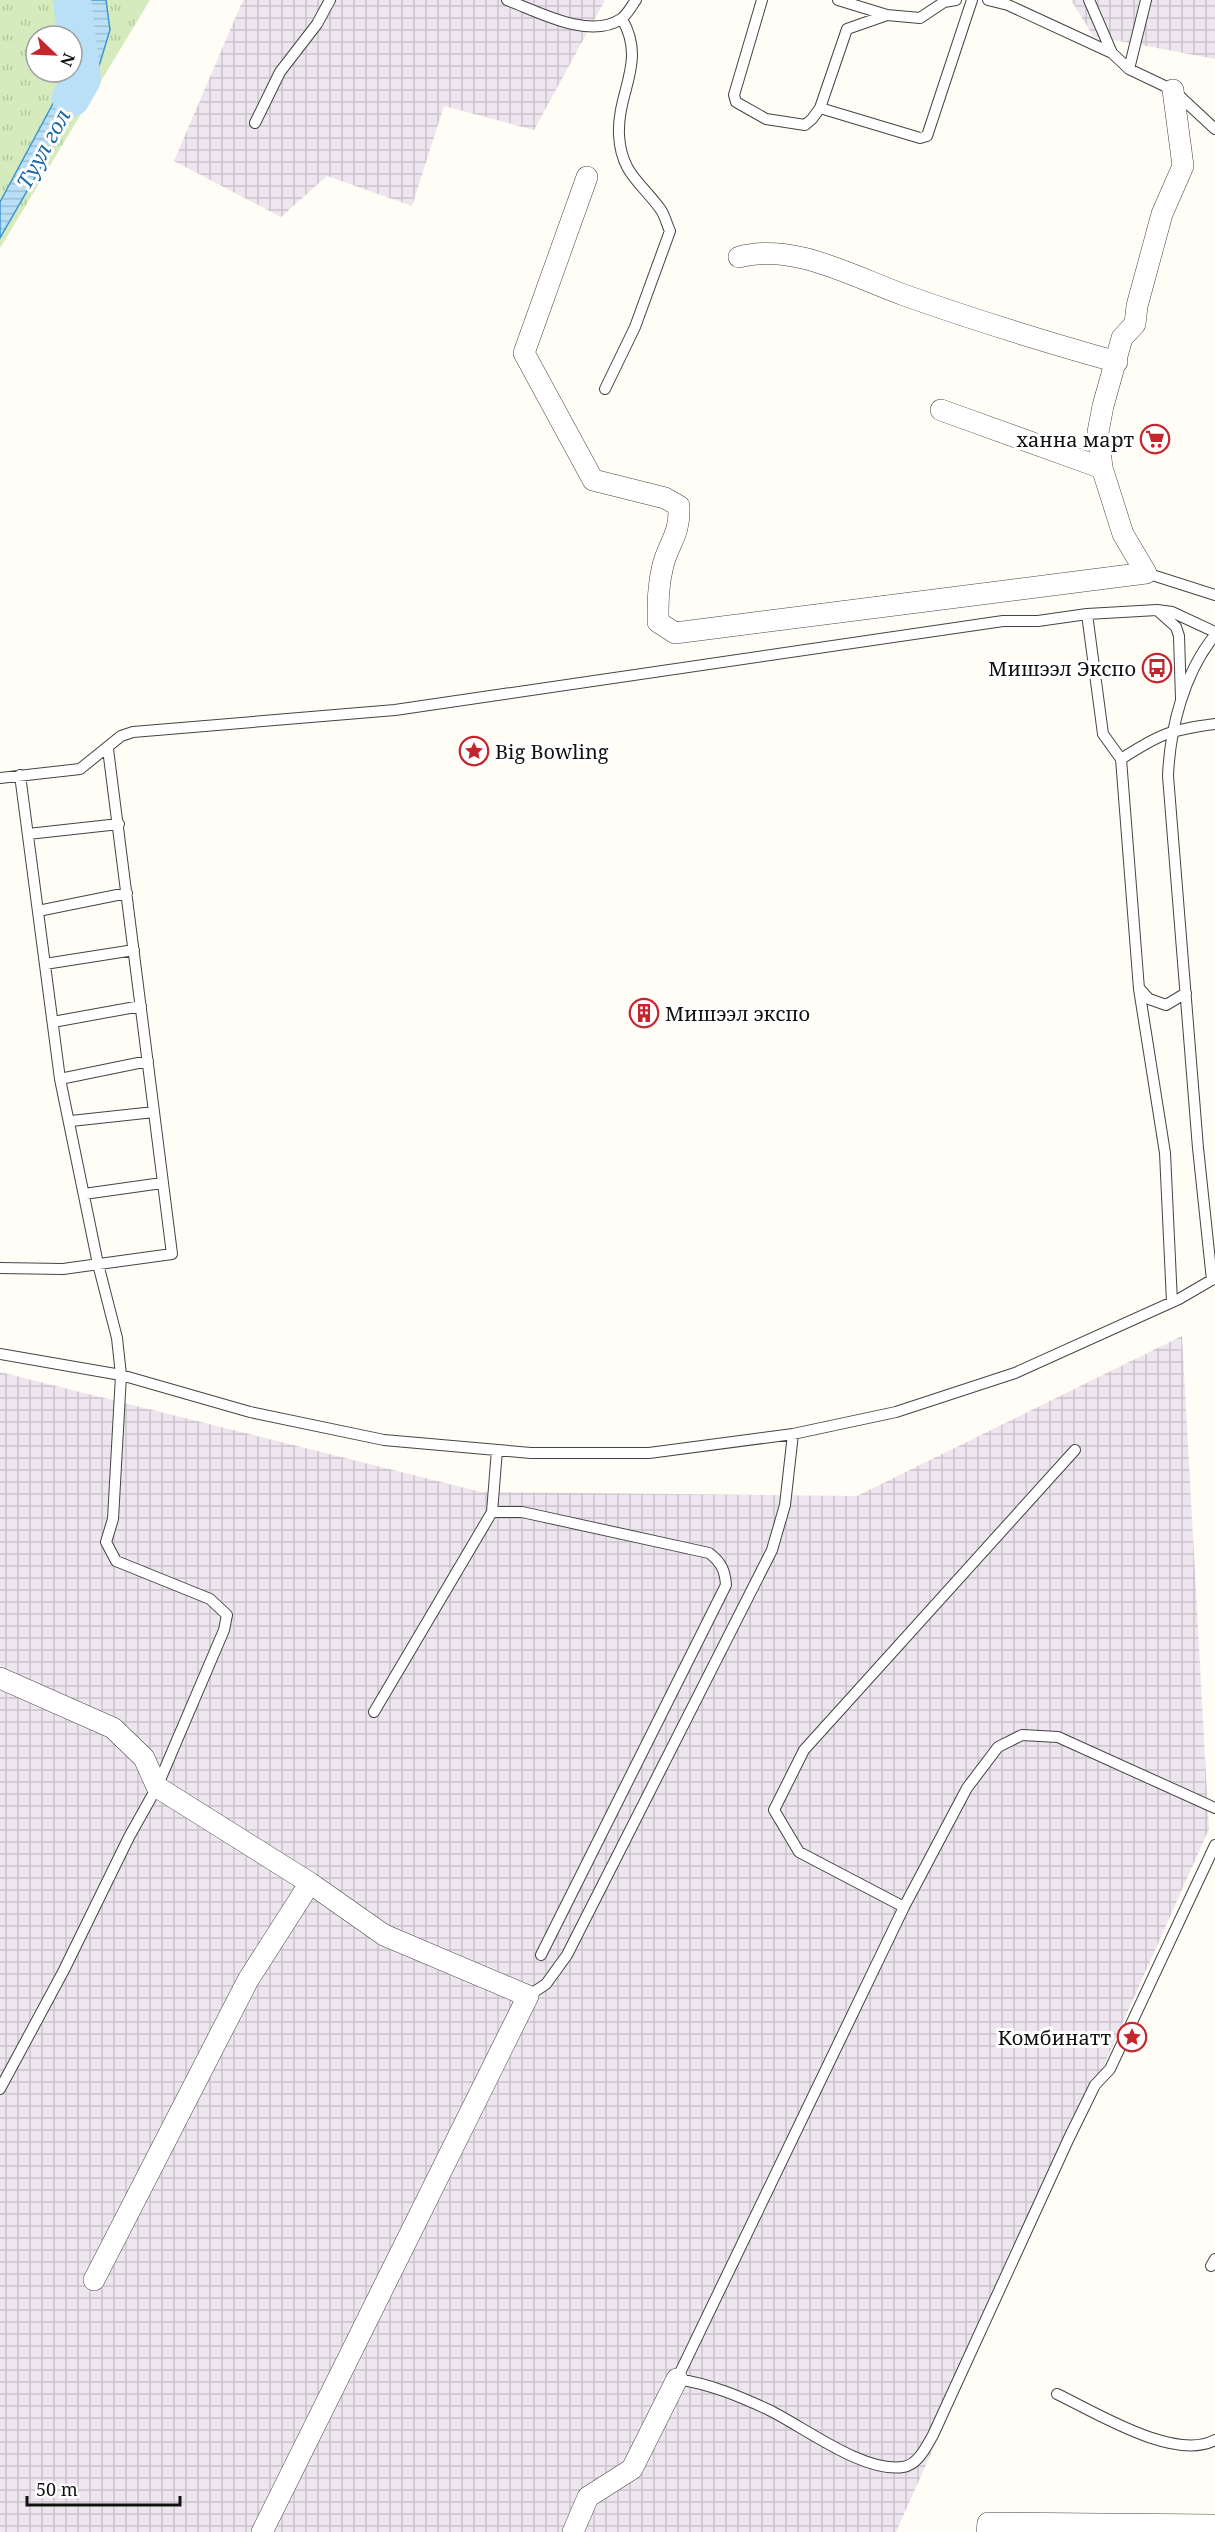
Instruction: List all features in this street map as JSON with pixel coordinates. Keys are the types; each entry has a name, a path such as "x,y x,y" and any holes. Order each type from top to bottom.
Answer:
{"street":[{"path":"587,177 524,353 593,480 665,498 679,506 680,527 664,563 657,591 658,622 675,633 1146,573 1123,534 1102,468 1098,432 1122,339 1135,324 1137,306 1162,214 1183,166 1173,90"},
{"path":"739,257 759,252 828,264 904,295 1117,362"},
{"path":"942,410 1102,468"},
{"path":"0,1678 113,1728 144,1758 157,1786 310,1883 384,1935 528,1996 262,2532"},
{"path":"94,2280 248,1980 310,1883"},
{"path":"573,2532 588,2497 632,2469 677,2379"},
{"path":"987,2532 988,2523 1215,2525"}],"lane":[{"path":"255,123 280,72 317,24 330,0"},
{"path":"507,0 564,21 595,27 622,19 636,0"},
{"path":"762,0 734,95 736,102 766,119 805,125 820,108 847,29 887,15"},
{"path":"837,0 887,15 920,18 944,2 956,0"},
{"path":"820,108 920,138 927,136 972,0"},
{"path":"988,0 1008,5 1112,53 1129,69 1173,90 1215,129"},
{"path":"1089,0 1112,53"},
{"path":"1129,69 1146,0"},
{"path":"605,389 635,327 670,231 661,211 629,174 619,136 621,111 633,63 630,37 622,19"},
{"path":"1146,573 1215,595"},
{"path":"1157,610 1176,627 1179,636 1179,690 1182,704"},
{"path":"0,778 80,769 108,749 121,736 133,732 395,710 1003,621 1038,621 1087,614 1157,610 1172,612 1215,634 1199,657 1182,704 1171,742 1168,776 1186,993 1214,1279 1172,1302 1015,1373 896,1412 794,1434 649,1453 531,1453 384,1440 250,1412 121,1375 0,1354"},
{"path":"1087,614 1103,734 1121,759 1139,989 1165,1153 1172,1302"},
{"path":"1121,759 1157,735 1175,729 1215,724"},
{"path":"0,1268 63,1269 172,1254 108,749"},
{"path":"0,2089 64,1970 129,1837 157,1786 224,1630 227,1615 210,1599 116,1561 106,1542 113,1519 121,1375 117,1338 98,1264 71,1121 60,1079 20,775"},
{"path":"28,834 118,824"},
{"path":"38,911 127,893"},
{"path":"45,964 134,950"},
{"path":"1139,989 1149,999 1166,1005 1186,993"},
{"path":"53,1022 141,1006"},
{"path":"60,1079 148,1061"},
{"path":"71,1121 154,1112"},
{"path":"84,1194 162,1183"},
{"path":"528,1996 546,1984 567,1955 772,1550 785,1505 794,1434"},
{"path":"374,1712 492,1512 497,1450"},
{"path":"904,1906 799,1852 774,1810 804,1750 1075,1450"},
{"path":"492,1512 522,1512 709,1553 717,1559 725,1571 726,1585 541,1955"},
{"path":"1215,1808 1058,1737 1022,1735 998,1747 967,1788 904,1906 677,2379 718,2388 769,2410 861,2459 886,2468 905,2467 921,2457 1069,2138 1095,2085 1110,2068 1215,1845"},
{"path":"1057,2394 1145,2435 1178,2446 1206,2445 1215,2440"}],"shaded area":[{"path":"243,0 605,0 534,130 444,106 412,206 327,176 281,217 174,161"},
{"path":"1071,0 1215,0 1215,59 1093,36"},
{"path":"1182,1336 1209,1829 896,2532 0,2532 0,1372 481,1492 857,1496"}],"green space":[{"path":"0,0 150,0 0,248"}],"water":[{"path":"77,0 106,0 110,30 99,66 0,238 0,202 64,84 84,84 84,37 87,28"}],"waterway":[{"name":"Туул гол","path":"71,98 82,79 72,0"}],"place":[{"name":"ханна март","path":"1155,439"},
{"name":"Мишээл Экспо","path":"1157,668"},
{"name":"Big Bowling","path":"474,751"},
{"name":"Мишээл экспо","path":"644,1013"},
{"name":"Комбинатт","path":"1132,2037"}]}
